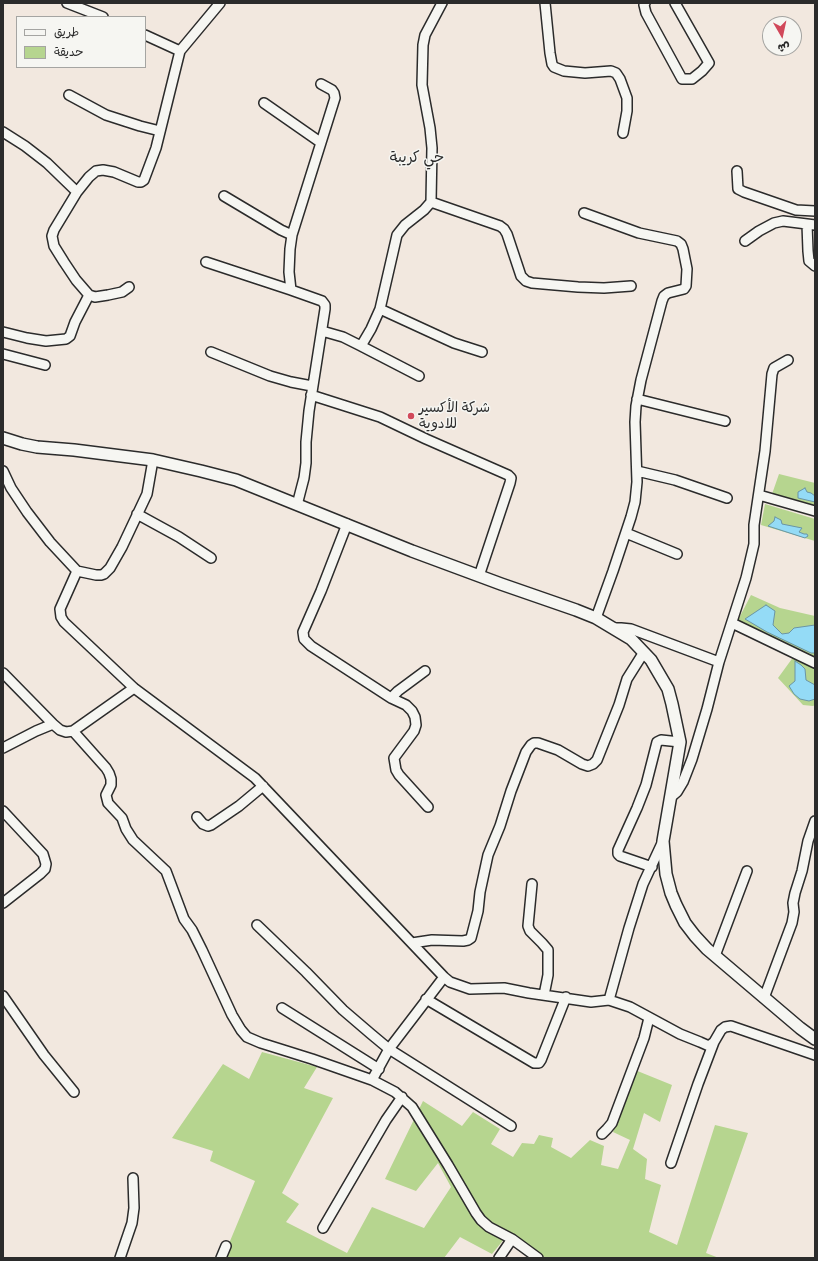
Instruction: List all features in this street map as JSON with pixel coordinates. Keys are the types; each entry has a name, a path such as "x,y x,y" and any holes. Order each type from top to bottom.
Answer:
{"main road":[{"path":"3,438 38,447 153,460 236,480 479,576 596,618 631,639 651,660 668,689 680,742 663,842 666,874 676,905 695,936 715,956 815,1039"}],"street":[{"path":"67,3 101,16"},
{"path":"129,287 122,292 95,297 89,296 76,280 54,246 52,236 54,230 77,192 96,171 103,170 114,172 142,182 144,180 156,148 180,50 220,3"},
{"path":"361,346 380,309 397,235 405,225 424,210 431,202 432,148 422,85 423,45 425,35 442,3"},
{"path":"545,3 550,53 554,67 564,72 585,73 611,71 616,73 620,78 627,98 627,111 623,133"},
{"path":"644,3 646,13 682,79 692,79 709,63 675,3"},
{"path":"146,35 180,50"},
{"path":"291,290 290,256 292,235 335,98 332,90 321,84"},
{"path":"69,96 106,115 160,131"},
{"path":"264,103 320,142"},
{"path":"3,132 25,146 47,163 77,192"},
{"path":"736,171 738,189 796,210 815,211"},
{"path":"224,196 292,235"},
{"path":"431,202 500,226 504,229 521,276 526,281 532,283 578,287 604,288 631,286"},
{"path":"584,213 639,233 677,241 681,244 683,249 687,269 686,286 684,289 668,293 664,296 641,380 637,399 635,422 637,482 635,502 626,533 596,618"},
{"path":"745,241 774,223 783,221 811,224 808,256 809,261 815,266"},
{"path":"206,262 322,301 324,305 325,309 322,331 311,391 304,478 297,504"},
{"path":"3,332 46,341 62,341 70,336 75,322 89,296"},
{"path":"380,309 454,343 482,352"},
{"path":"322,331 343,337 419,376"},
{"path":"211,352 270,376 292,382 311,391 380,417 508,475 511,478 510,483 479,576"},
{"path":"3,354 45,365"},
{"path":"671,798 683,782 692,760 719,662 746,578 754,544 754,525 766,451 772,374 774,368 788,360"},
{"path":"637,399 725,421"},
{"path":"3,471 11,488 27,512 50,542 77,571 100,575 104,574 110,568 122,547 147,494 153,460"},
{"path":"636,471 675,480 727,498"},
{"path":"759,496 815,511"},
{"path":"137,514 179,537 211,558"},
{"path":"347,524 322,591 303,632 303,636 305,641 311,646 391,698 406,705 412,711 415,717 416,725 414,731 396,754 394,764 399,775 428,807"},
{"path":"626,533 677,554"},
{"path":"77,571 60,609 61,617 64,622 134,688 255,778 450,982 470,989 504,988 591,1002 609,1000 630,1007 680,1034 709,1046 714,1042"},
{"path":"732,623 815,663"},
{"path":"613,628 631,629 719,662"},
{"path":"412,943 432,940 464,941 472,938 488,855 500,826 511,791 526,752 531,745 538,743 558,750 582,764 588,766 594,764 597,760 619,705 627,679 644,652"},
{"path":"391,698 405,685 425,671"},
{"path":"3,673 52,724 60,730 66,732 73,731 134,688"},
{"path":"3,748 52,724"},
{"path":"73,731 106,768 111,779 111,785 106,795 108,803 122,818 126,829 134,840 166,871 184,919 192,930 232,1015 247,1037 372,1080 402,1097 419,1117 476,1213 489,1227 512,1239 538,1258"},
{"path":"652,867 620,856 618,854 618,850 646,784 657,742 661,740 680,742"},
{"path":"197,817 203,824 208,826 211,825 239,806 263,786"},
{"path":"3,811 43,854 46,864 45,869 40,874 3,903"},
{"path":"764,998 792,923 795,893 802,871 808,841 815,821"},
{"path":"609,1000 643,884 663,842"},
{"path":"715,956 747,871"},
{"path":"532,884 528,926 530,931 548,950 548,974 544,995"},
{"path":"257,925 343,1010 389,1049 510,1126"},
{"path":"372,1080 389,1049 444,977"},
{"path":"3,996 44,1055 74,1092"},
{"path":"426,999 534,1063 538,1063 541,1060 566,997"},
{"path":"282,1008 379,1068"},
{"path":"602,1134 612,1123 644,1038 649,1018"},
{"path":"671,1163 698,1084 714,1042 721,1030 731,1026 815,1055"},
{"path":"323,1228 386,1120 402,1097"},
{"path":"120,1258 132,1223 134,1208 133,1178"},
{"path":"499,1258 512,1239"},
{"path":"221,1258 226,1246"}],"green space":[{"path":"779,474 815,483 815,509 771,497"},
{"path":"765,504 815,519 815,541 761,525"},
{"path":"751,595 780,608 815,616 815,658 766,637 738,620"},
{"path":"794,656 815,668 815,705 813,706 803,705 778,678"},
{"path":"262,1052 317,1067 304,1088 333,1098 282,1193 299,1204 286,1222 347,1253 372,1207 424,1228 451,1187 438,1163 416,1191 385,1179 423,1101 462,1126 473,1112 500,1129 491,1144 513,1157 522,1143 534,1144 539,1135 553,1138 551,1147 571,1158 590,1140 604,1146 601,1165 618,1169 630,1140 613,1132 635,1070 672,1085 660,1122 644,1113 633,1149 647,1159 645,1179 661,1185 649,1232 677,1245 715,1125 748,1133 706,1253 719,1258 546,1258 509,1233 492,1254 460,1237 444,1258 223,1258 255,1181 210,1161 213,1151 172,1138 223,1064 249,1079"}],"water":[{"path":"805,488 807,492 815,496 815,502 798,498 798,492"},
{"path":"775,517 781,520 782,524 802,528 799,532 807,534 808,536 805,538 768,526 774,521"},
{"path":"766,605 775,611 773,625 782,634 789,633 794,628 815,625 815,653 811,653 767,632 745,619"},
{"path":"795,661 805,669 806,680 815,685 815,699 809,701 800,699 794,694 789,686 795,681"}],"place":[{"name":"شركة الأكسير للادوية","path":"411,416"}],"district":[{"name":"حي كريبة","path":"417,158"}]}
